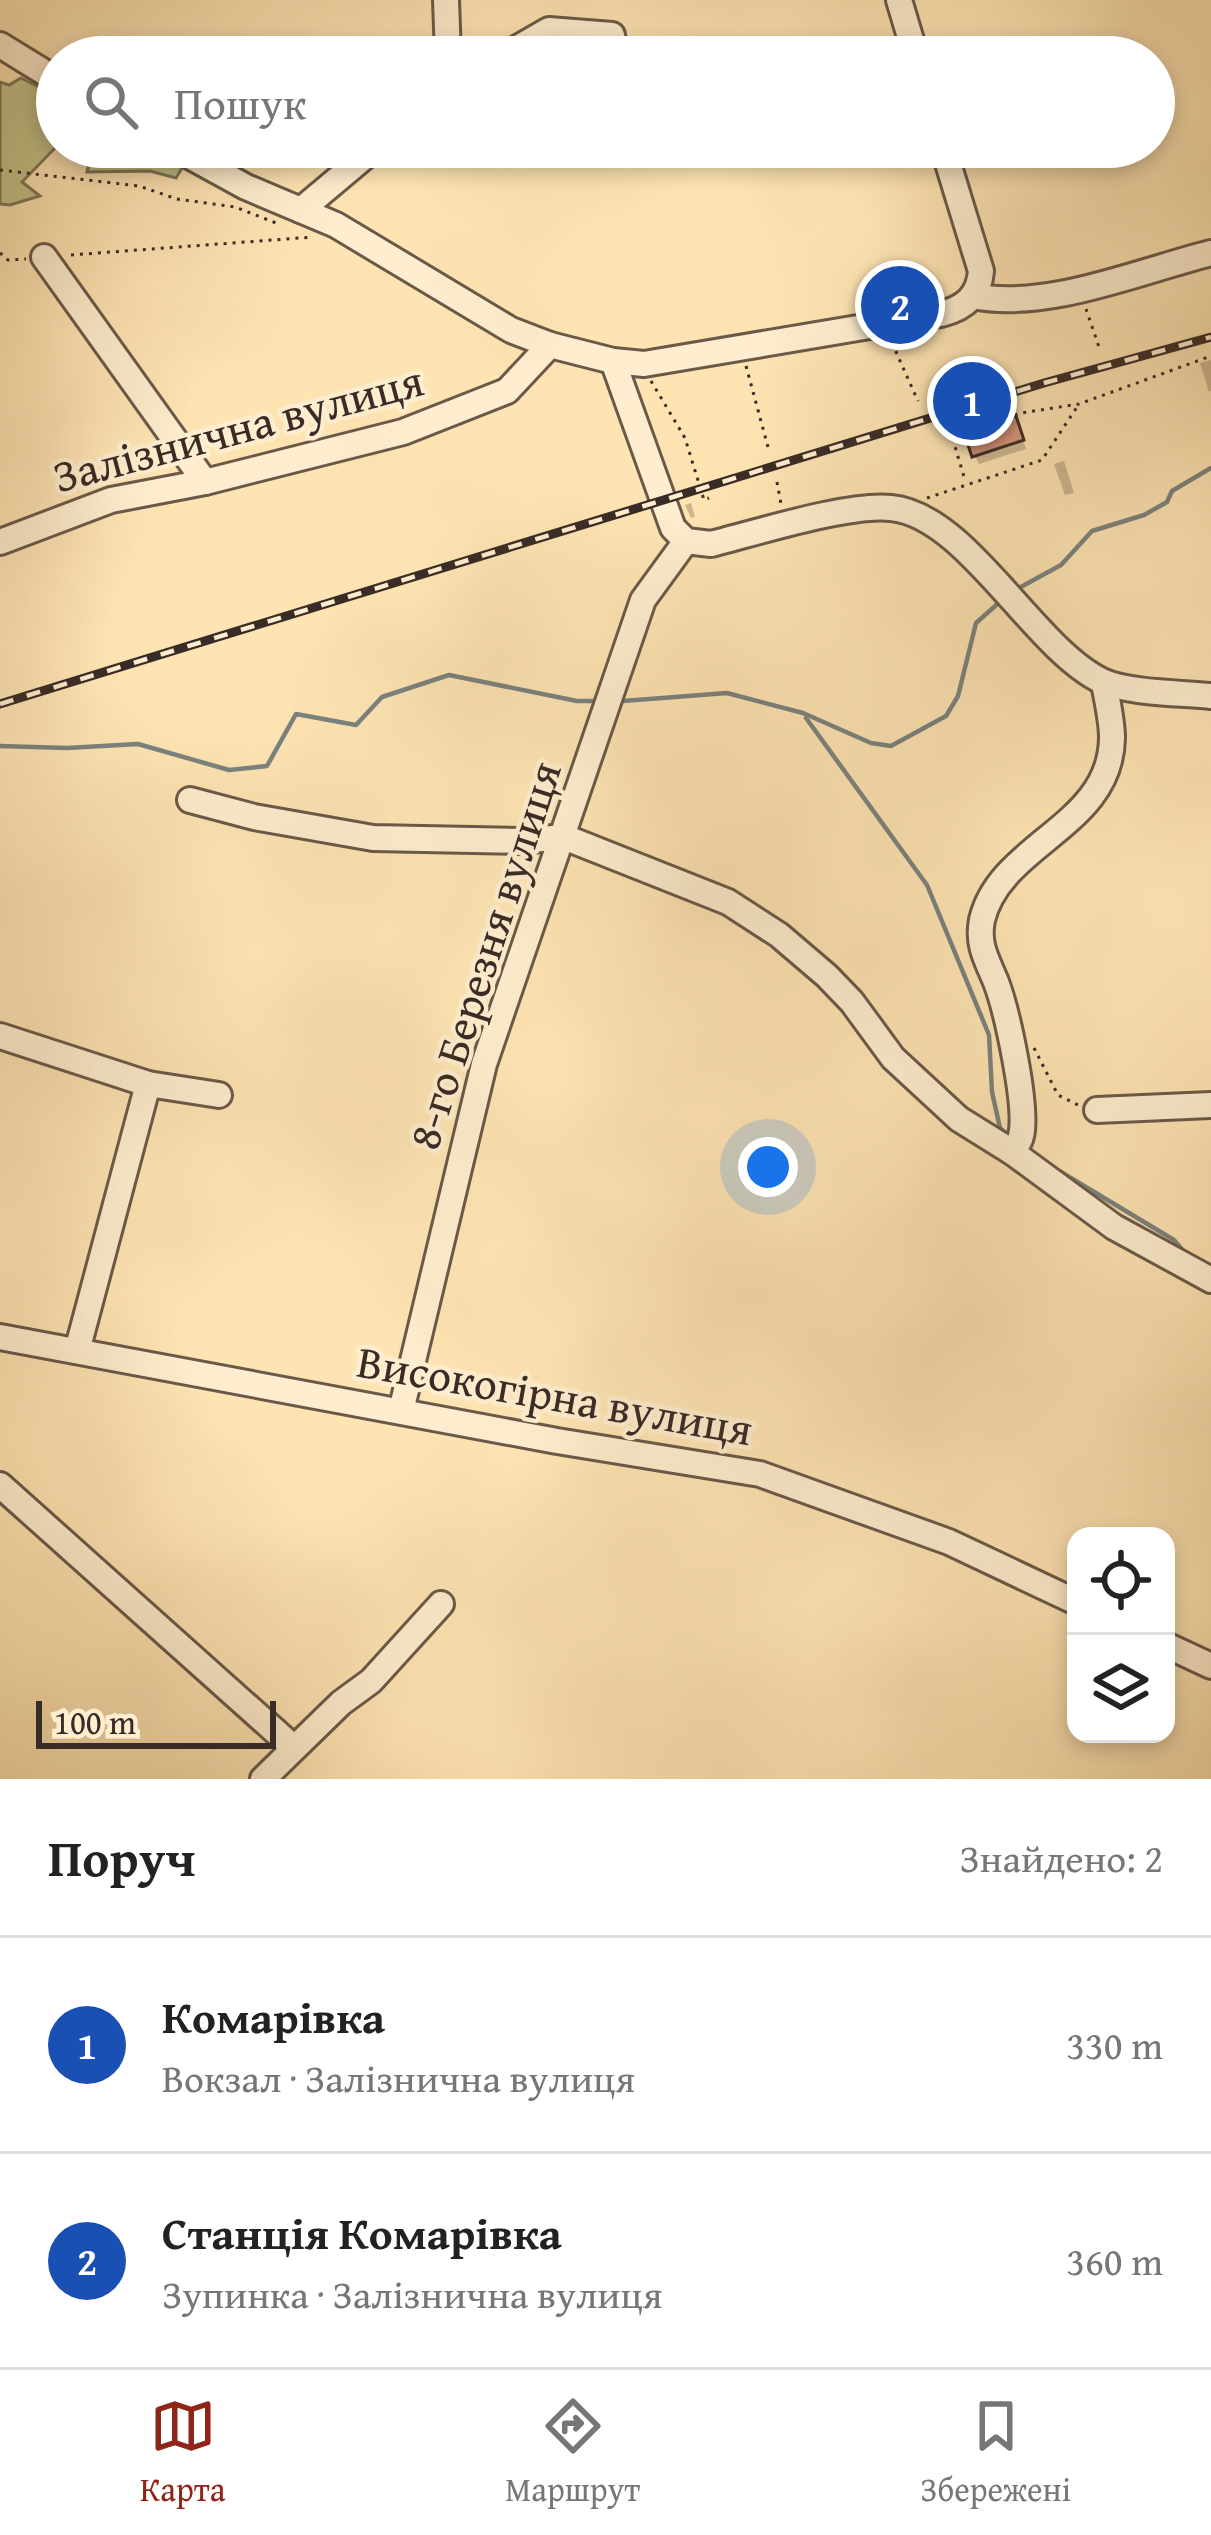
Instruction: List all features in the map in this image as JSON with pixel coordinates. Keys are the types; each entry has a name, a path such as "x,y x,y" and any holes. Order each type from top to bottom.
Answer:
{"street":[{"path":"446,0 447,36"},
{"path":"899,0 910,36"},
{"path":"540,36 549,31 612,36"},
{"path":"0,45 36,67"},
{"path":"211,168 418,272 512,330 550,345 644,364 953,310 973,296 981,271 949,168"},
{"path":"301,210 351,168"},
{"path":"973,296 1003,298 1079,290 1211,253"},
{"path":"44,257 206,482"},
{"name":"Залізнична вулиця","path":"0,542 112,500 206,482 403,432 507,391 550,345"},
{"path":"614,361 673,528 686,541 711,544 865,509 896,508 925,518 994,579 1067,658 1105,682 1211,696"},
{"name":"8-го Березня вулиця","path":"401,1411 484,1064 643,600 686,541"},
{"path":"1012,1152 1021,1136 1014,1058 995,979 982,955 982,922 998,887 1089,802 1107,766 1112,739 1105,682"},
{"path":"190,800 273,821 374,838 519,841 564,837 654,870 749,914 827,976 892,1058 959,1119 1114,1227 1211,1280"},
{"path":"0,1036 148,1084 219,1095"},
{"path":"77,1351 148,1084"},
{"path":"1097,1110 1211,1105"},
{"name":"Високогірна вулиця","path":"0,1338 556,1442 760,1474 949,1542 1067,1598"},
{"path":"0,1485 294,1748"},
{"path":"263,1779 340,1703 371,1681 441,1604"},
{"path":"1175,1649 1211,1666"}],"path":[{"path":"0,170 139,186 177,199 235,207 275,223"},
{"path":"0,257 324,236"},
{"path":"1079,290 1099,347"},
{"path":"881,322 918,401"},
{"path":"742,347 768,447"},
{"path":"965,425 967,429 1021,412 1079,404 1211,356"},
{"path":"644,364 659,400 686,438 704,500 709,498"},
{"path":"950,430 966,482 1042,460 1079,404"},
{"path":"695,472 704,470"},
{"path":"777,482 778,492"},
{"path":"1028,1038 1058,1095 1097,1110"}],"shaded area":[{"path":"21,78 36,86 36,168 22,182 40,196 10,205 0,204 0,82 9,85"},
{"path":"88,168 182,168 176,178 150,171 87,172"}],"building":[{"path":"1016,416 1024,440 972,457 964,433"}],"waterway":[{"path":"1017,589 1061,565 1092,531 1144,515 1211,468"},
{"path":"623,701 727,693 803,713 871,743 891,746 946,716 958,696 976,623 1003,599"},
{"path":"0,746 138,744 229,770 267,766 296,714 356,725 382,697 449,675 596,701"},
{"path":"806,718 927,885 989,1035 992,1092 1000,1128 1009,1136"},
{"path":"1051,1166 1174,1240 1186,1254"}],"railway":[{"path":"0,704 1044,383 1211,337"}],"place":[{"name":"Станція Комарівка","path":"900,305"},
{"name":"Комарівка","path":"972,401"}]}
